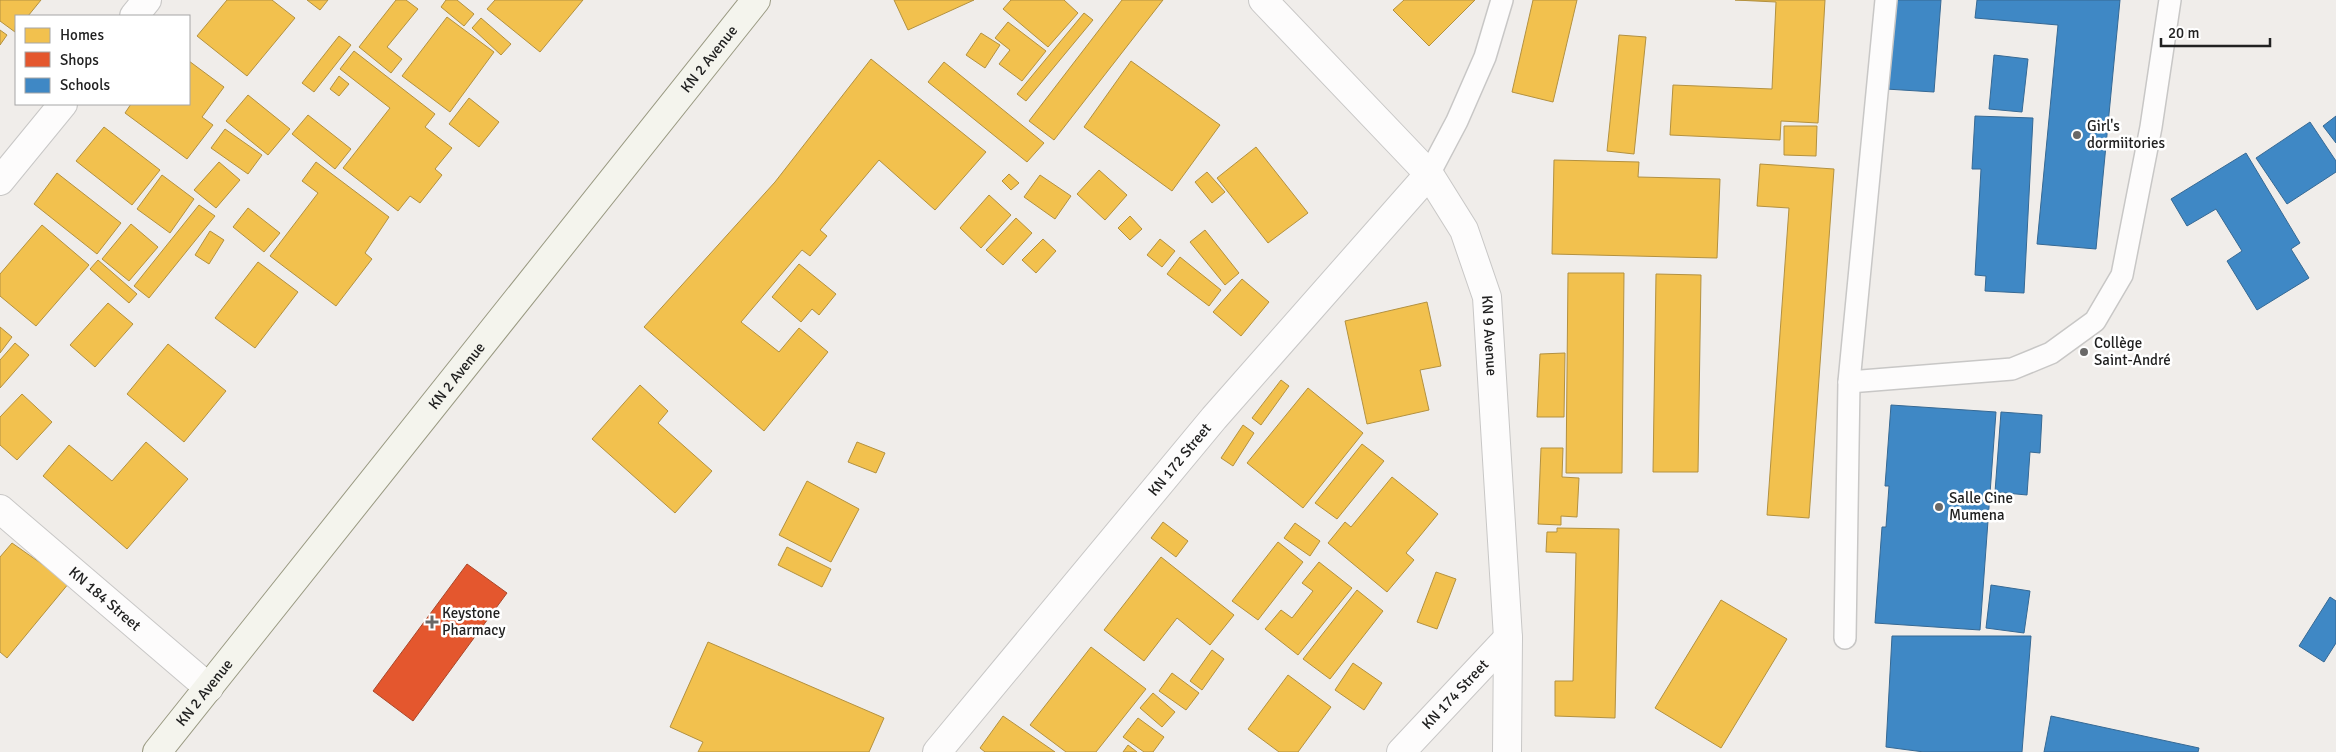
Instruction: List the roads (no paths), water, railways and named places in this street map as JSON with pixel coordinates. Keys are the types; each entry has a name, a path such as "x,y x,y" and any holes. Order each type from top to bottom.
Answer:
{"main road":[{"name":"KN 2 Avenue","path":"157,752 756,0"}],"street":[{"path":"135,15 147,0"},
{"name":"KN 9 Avenue","path":"1263,0 1429,174 1464,230 1487,297 1508,638 1507,752"},
{"path":"0,181 62,105"},
{"name":"KN 172 Street","path":"938,752 1214,418 1429,174"},
{"name":"KN 184 Street","path":"0,509 209,688"},
{"name":"KN 174 Street","path":"1402,752 1508,638"}],"lane":[{"path":"1429,174 1457,121 1485,57 1502,0"},
{"path":"1845,638 1849,382 1886,0"},
{"path":"1849,382 2012,369 2051,352 2095,321 2122,275 2151,128 2170,0"}],"place":[{"name":"Girl's dormiitories","path":"2077,135"},
{"name":"Collège Saint-André","path":"2084,352"},
{"name":"Salle Cine Mumena","path":"1939,507"},
{"name":"Keystone Pharmacy","path":"432,622"}]}
